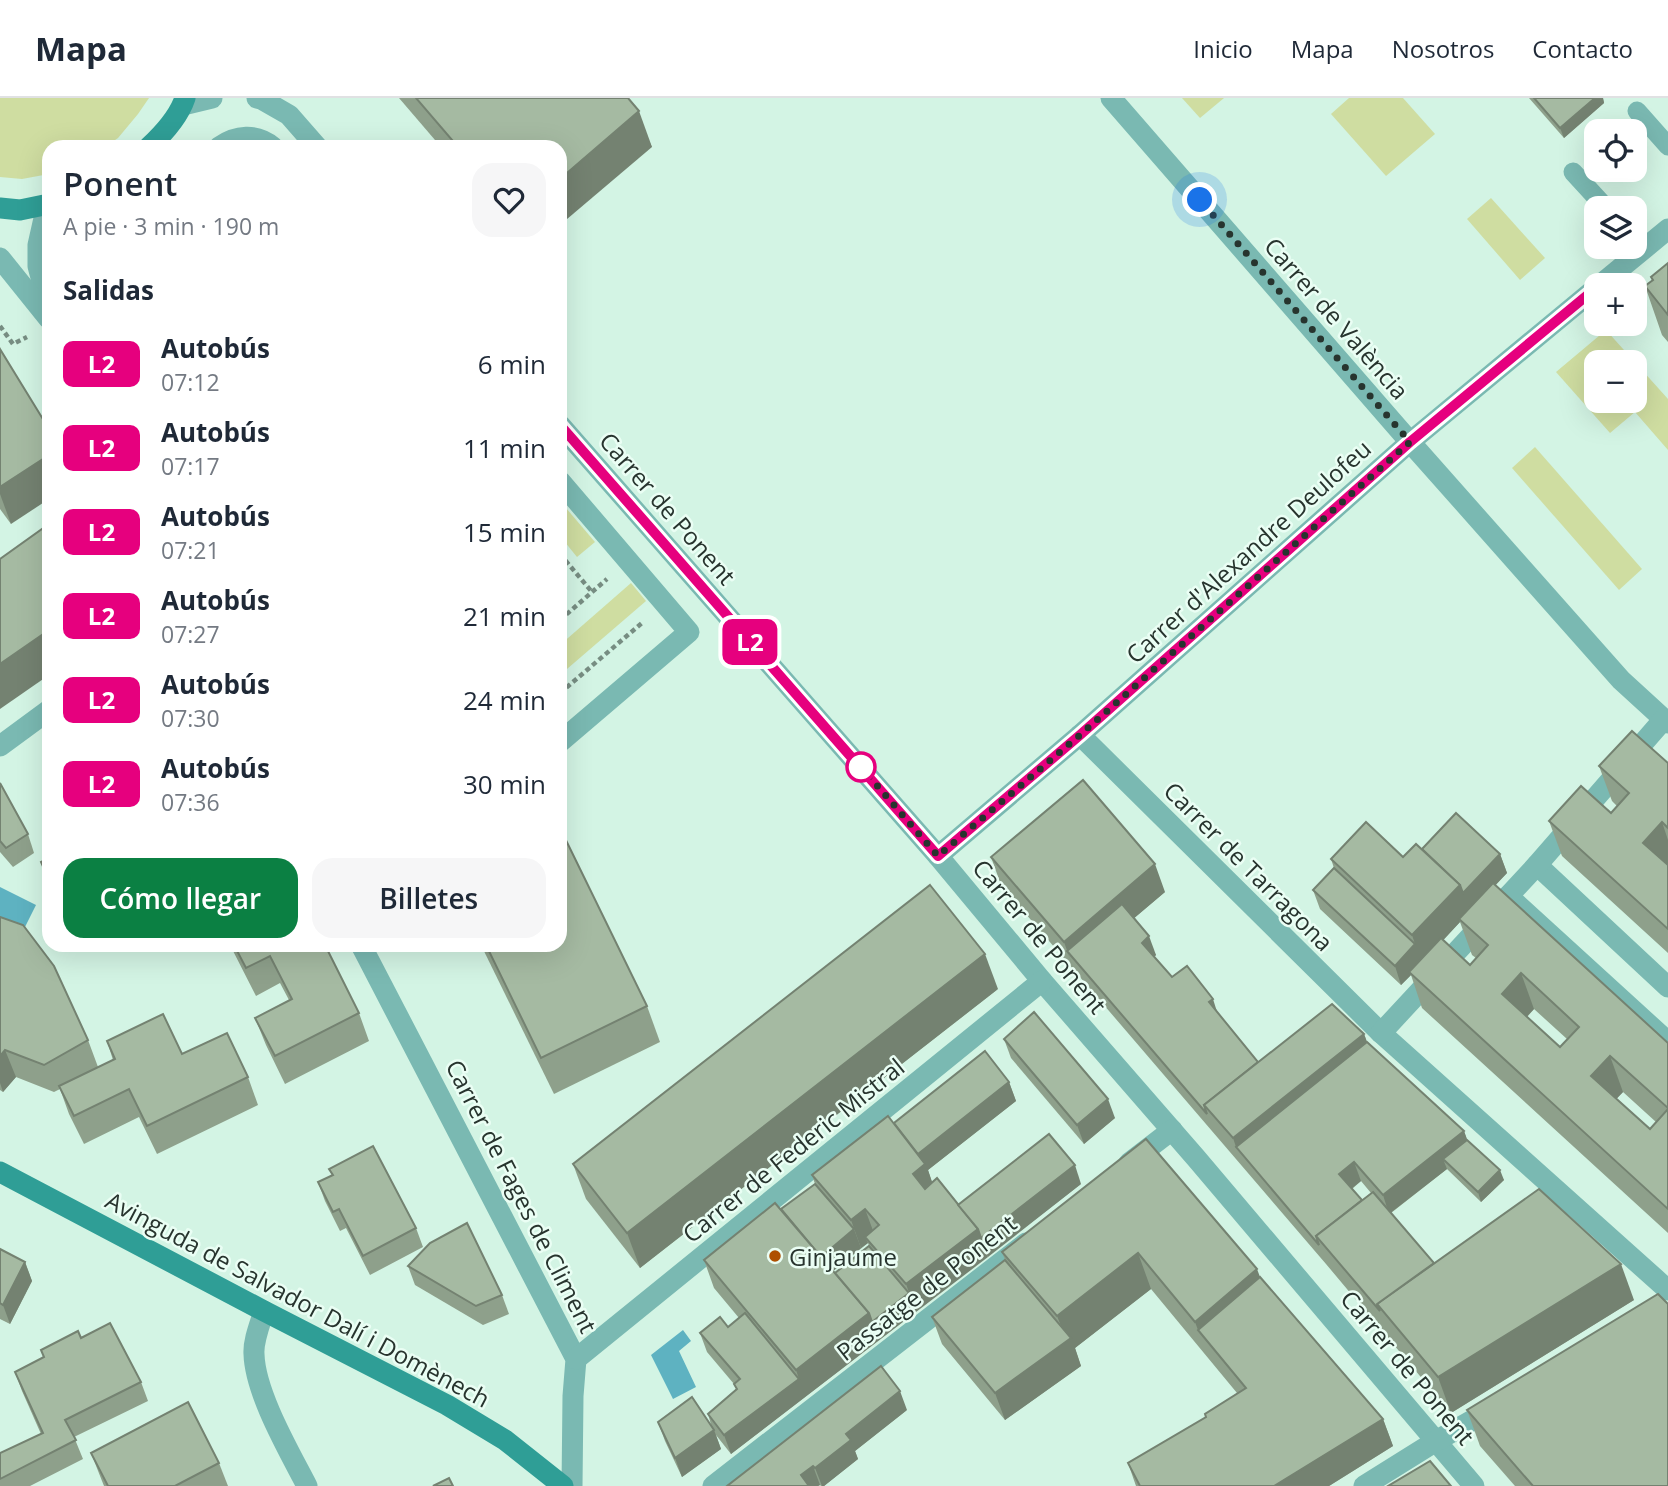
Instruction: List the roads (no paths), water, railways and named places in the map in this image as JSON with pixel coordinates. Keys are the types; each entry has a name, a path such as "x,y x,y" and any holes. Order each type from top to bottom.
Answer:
{"main road":[{"path":"156,140 184,101"},
{"path":"0,208 20,210 42,205"},
{"name":"Avinguda de Salvador Dalí i Domènech","path":"0,1172 447,1405 488,1429 564,1486"}],"street":[{"path":"184,101 212,98"},
{"path":"257,98 289,115 311,140"},
{"name":"Carrer de València","path":"1111,98 1621,680 1666,721"},
{"path":"230,140 245,136 261,140"},
{"path":"42,229 38,245 38,266 42,281"},
{"name":"Carrer d'Alexandre Deulofeu","path":"1647,240 1668,229"},
{"path":"0,258 42,310"},
{"name":"Carrer d'Alexandre Deulofeu","path":"1611,273 1625,259"},
{"name":"Carrer d'Alexandre Deulofeu","path":"938,856 1080,735 1410,442 1584,299"},
{"name":"Carrer de Ponent","path":"567,433 938,856 1474,1486"},
{"path":"567,489 689,632 567,736"},
{"path":"0,746 42,715"},
{"path":"1381,1033 1666,721"},
{"name":"Carrer de Tarragona","path":"1080,735 1381,1033 1668,1290"},
{"path":"1537,865 1668,987"},
{"path":"1508,896 1668,1042"},
{"name":"Carrer de Fages de Climent","path":"365,952 576,1359 572,1486"},
{"name":"Carrer de Federic Mistral","path":"576,1359 1042,981"},
{"path":"1115,1174 1172,1130"},
{"name":"Passatge de Ponent","path":"713,1486 1039,1233"},
{"path":"264,1311 254,1352 258,1381 278,1431 307,1486"},
{"path":"1364,1486 1508,1399"}],"lane":[{"path":"1637,111 1668,146"},
{"path":"1573,172 1594,196"}],"water":[{"path":"0,887 36,905 23,931 0,920"},
{"path":"683,1330 691,1341 679,1351 696,1387 673,1399 651,1355"}],"place":[{"name":"Ginjaume","path":"775,1256"}]}
